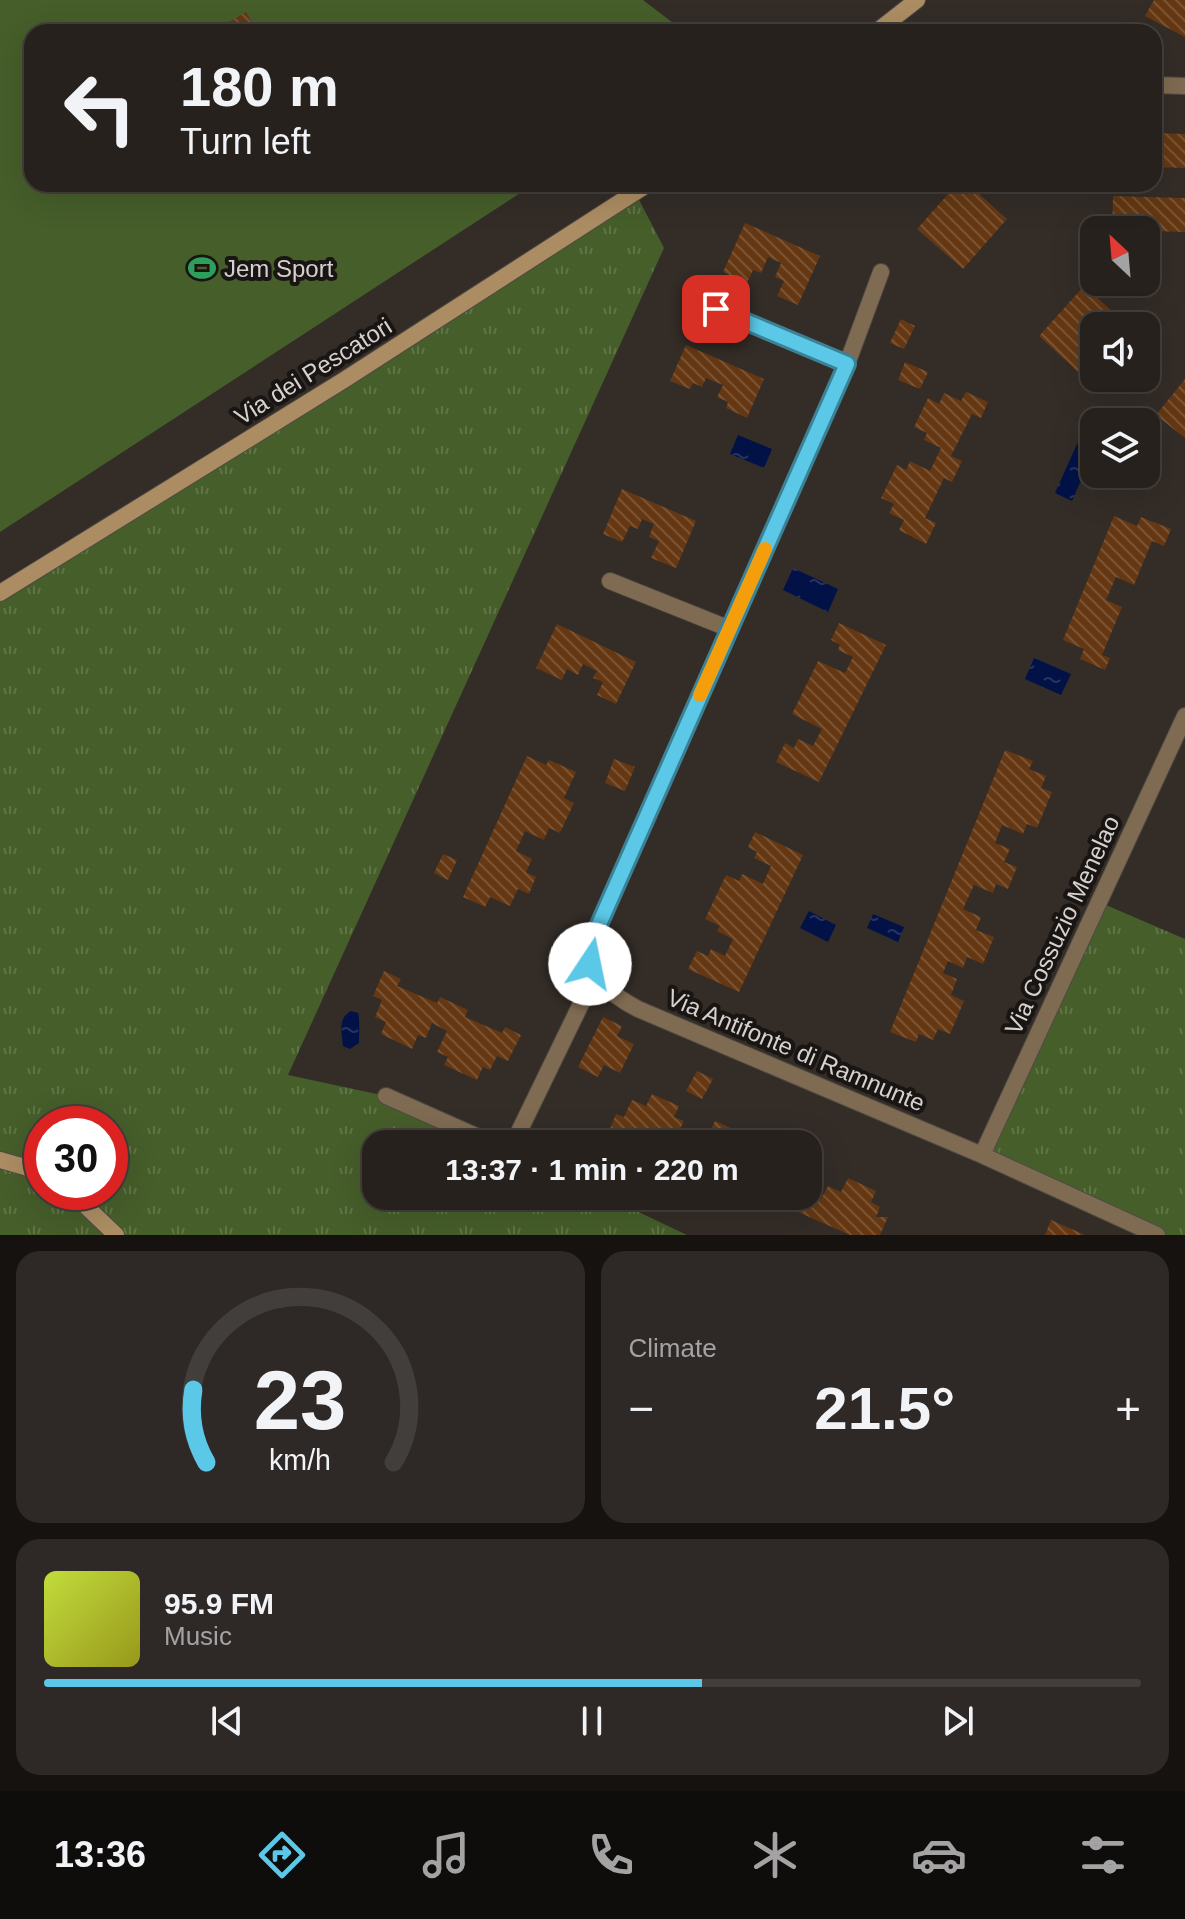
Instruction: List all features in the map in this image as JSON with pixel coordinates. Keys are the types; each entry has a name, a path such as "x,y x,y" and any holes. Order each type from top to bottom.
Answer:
{"street":[{"path":"886,24 917,0"},
{"path":"1162,85 1185,86"},
{"name":"Via dei Pescatori","path":"0,593 377,360 636,192"},
{"path":"520,1130 595,975 590,958 593,938 847,364 881,272"},
{"path":"716,309 847,364"},
{"path":"610,581 730,629"},
{"name":"Via Cossuzio Menelao","path":"982,1155 1185,716"},
{"name":"Via Antifonte di Ramnunte","path":"595,975 616,995 638,1009 982,1155 1157,1235"},
{"path":"386,1096 462,1130"},
{"path":"0,1160 24,1167"},
{"path":"89,1210 110,1232"}],"green space":[{"name":"Jem Sport","path":"0,0 643,0 674,24 24,24 24,192 522,192 0,532"},
{"path":"635,192 664,248 288,1075 386,1096 462,1130 362,1130 362,1210 634,1210 687,1235 0,1235 0,593"},
{"path":"1099,902 1185,939 1185,1235 1157,1235 982,1155"}],"water":[{"path":"738,435 772,449 764,468 730,454"},
{"path":"1080,437 1080,482 1072,501 1055,493"},
{"path":"793,568 838,589 828,612 783,590"},
{"path":"1034,658 1071,674 1061,695 1025,679"},
{"path":"809,911 836,925 828,942 800,928"},
{"path":"873,914 904,927 898,942 867,928"},
{"path":"351,1011 359,1015 359,1043 350,1049 343,1046 341,1027"}],"building":[{"path":"1154,0 1185,0 1185,37 1162,24 1145,16"},
{"path":"246,12 253,24 228,24"},
{"path":"1162,133 1185,134 1185,168 1162,167"},
{"path":"950,192 977,192 1007,219 963,269 917,229"},
{"path":"1113,196 1185,198 1185,232 1160,231 1160,216 1112,216"},
{"path":"745,223 820,256 798,305 777,296 784,281 775,277 781,263 768,257 761,273 753,270 747,283 723,272"},
{"path":"1080,290 1080,296 1095,296 1113,312 1080,312 1080,374 1039,336"},
{"path":"901,319 915,326 904,349 890,343"},
{"path":"686,345 764,379 747,418 726,408 728,402 717,397 723,385 706,378 702,387 693,383 690,389 670,381"},
{"path":"905,362 928,372 920,389 898,380"},
{"path":"1185,379 1185,438 1160,418 1160,410"},
{"path":"966,392 988,402 981,418 972,414 951,456 962,461 952,482 944,478 925,518 936,523 926,544 899,530 904,520 889,513 894,504 881,498 897,465 906,470 910,461 930,471 941,448 924,440 927,433 914,427 928,398 939,404 944,393 961,401"},
{"path":"622,489 696,521 676,568 651,558 659,541 649,537 654,524 642,519 638,529 630,526 622,542 603,534"},
{"path":"1114,516 1137,526 1141,517 1171,529 1164,546 1152,541 1134,585 1116,577 1106,600 1122,607 1102,655 1110,658 1105,670 1080,659 1084,649 1063,640"},
{"path":"839,623 886,645 819,782 776,762 785,743 794,748 798,739 813,746 822,729 792,714 818,661 845,673 853,657 838,650 840,645 831,640"},
{"path":"557,624 636,662 616,704 597,695 603,682 593,678 597,671 583,664 578,675 567,669 562,680 536,668"},
{"path":"1005,750 1033,761 1029,769 1046,776 1041,788 1052,792 1037,828 1027,824 1023,834 1002,825 995,843 1010,849 1004,862 1017,867 1008,889 996,884 993,893 974,885 963,909 981,917 976,930 994,937 983,964 967,957 963,968 948,961 943,973 957,979 951,995 964,1001 950,1034 938,1029 933,1040 919,1034 916,1042 890,1032"},
{"path":"527,756 546,765 549,760 576,772 564,798 574,803 560,833 549,828 544,840 525,831 516,851 532,859 526,872 536,877 529,894 518,889 510,906 490,897 485,907 463,897"},
{"path":"614,759 635,767 625,791 605,783"},
{"path":"755,832 803,855 739,992 688,969 697,951 708,956 711,949 725,956 733,939 717,931 720,926 705,919 726,875 739,881 742,874 763,884 771,866 754,858 757,852 748,847"},
{"path":"443,854 457,860 448,880 434,873"},
{"path":"384,971 401,979 397,986 437,1003 440,997 468,1010 465,1017 502,1033 505,1027 521,1035 508,1061 497,1056 490,1070 483,1067 477,1080 444,1065 448,1057 437,1052 447,1031 432,1023 426,1038 418,1035 412,1049 381,1034 386,1022 375,1017 382,1000 373,996"},
{"path":"603,1017 622,1026 617,1036 634,1044 620,1073 604,1065 598,1077 578,1067"},
{"path":"697,1071 713,1079 702,1099 686,1091"},
{"path":"652,1094 679,1106 674,1117 684,1121 680,1130 610,1129 616,1114 624,1117 632,1100 646,1106"},
{"path":"715,1121 735,1130 711,1130"},
{"path":"848,1178 876,1191 871,1202 880,1207 876,1217 888,1217 880,1235 850,1235 794,1210 822,1210 822,1197 828,1186 841,1192"},
{"path":"1051,1220 1085,1235 1045,1235"}],"slow traffic":[{"path":"700,695 765,549"}],"place":[{"name":"Jem Sport","path":"202,268"}],"route":[{"path":"590,964 589,951 593,938 847,364 716,309"}]}
